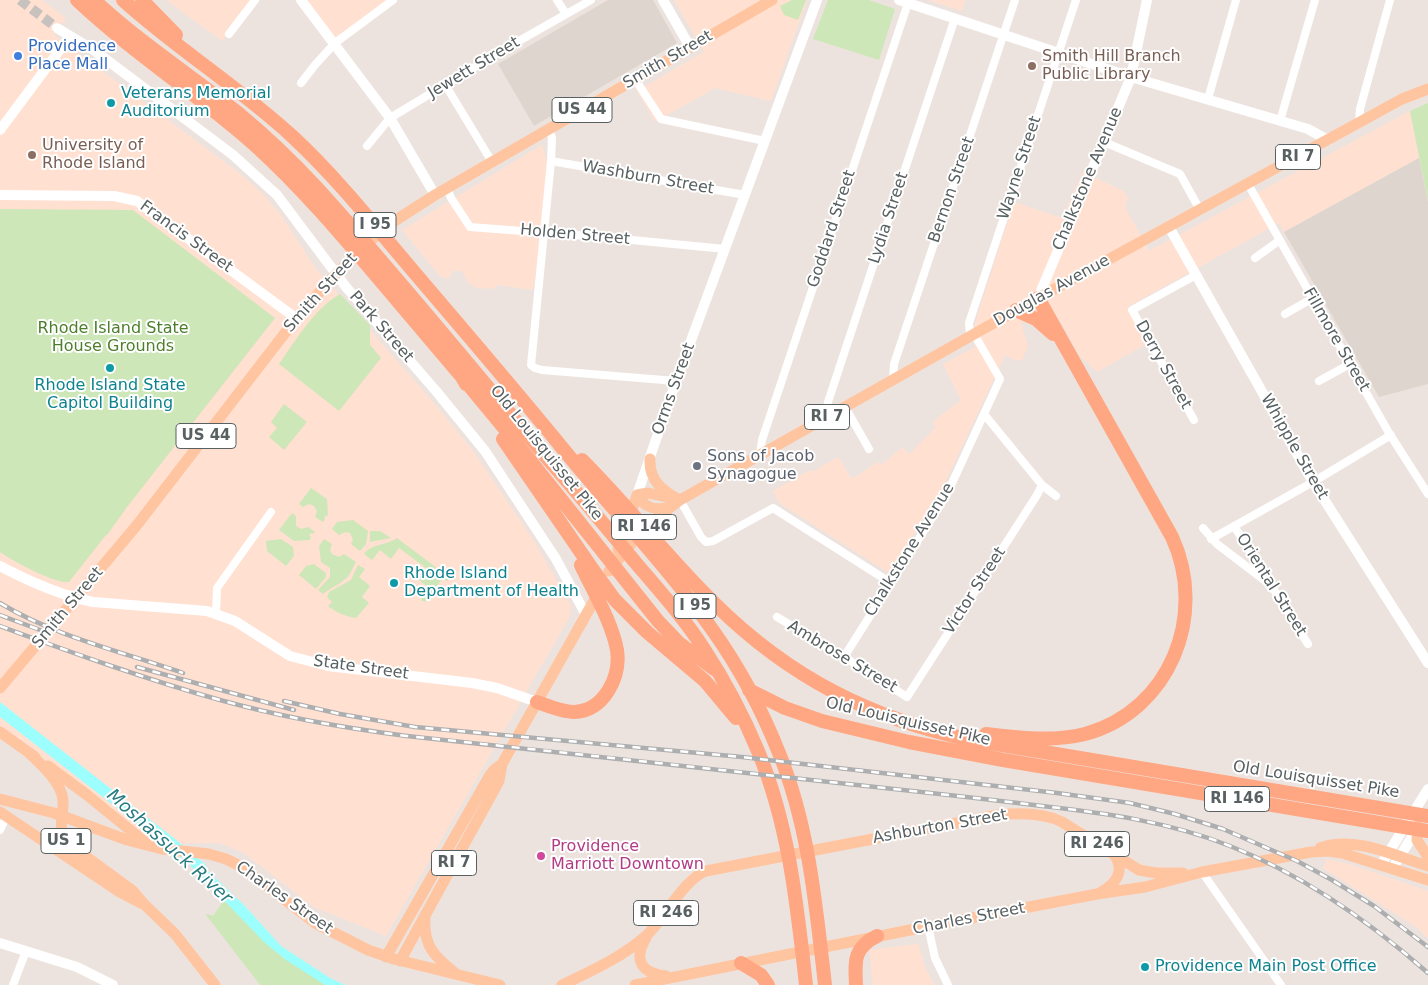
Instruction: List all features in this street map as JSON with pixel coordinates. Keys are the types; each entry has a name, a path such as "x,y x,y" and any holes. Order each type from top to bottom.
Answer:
{"highway":[{"path":"77,0 125,42 244,135 324,215 462,377 472,397 615,600 647,632 714,690 738,720 758,750"},
{"name":"I 95","path":"94,0 153,50 207,89 253,126 289,159 334,206 680,615 722,678 758,750 770,782 792,872 806,985"},
{"name":"I 95","path":"123,0 158,30 272,118 324,168 520,397 709,624 760,709 779,752 790,785 803,835 809,869 825,985"},
{"path":"142,0 212,71"},
{"path":"914,726 1026,738 1062,738 1085,734 1114,722 1141,702 1162,678 1177,649 1184,626 1186,595 1184,572 1178,550 1169,530 1038,298"},
{"path":"1016,310 1040,322 1068,352"},
{"name":"Old Louisquisset Pike","path":"462,377 668,632 684,647 731,681 777,704 814,719 851,730 960,752 1418,834"},
{"name":"Old Louisquisset Pike","path":"520,397 606,485 700,589 748,635 794,669 825,688 872,711 914,726 958,737 1428,816"},
{"path":"537,702 574,712 587,709 608,692 618,663 617,649 610,627 564,528"},
{"path":"856,985 858,953 866,943 877,936"},
{"path":"741,963 760,975 768,985"}],"main road":[{"name":"Smith Street","path":"0,688 137,525 297,319 344,264 362,247 394,222 435,195 772,0"},
{"name":"Douglas Avenue","path":"609,572 636,537 652,521 676,503 1016,310 1402,99 1428,88"},
{"path":"650,458 650,470 656,483 676,503"},
{"path":"636,499 648,493 676,503"},
{"name":"Orms Street","path":"400,961 499,781 502,764 609,572 636,499"},
{"name":"US 1","path":"0,732 29,753 46,770 60,789 63,800 62,835 68,844 128,886 175,934 215,985"},
{"path":"29,753 87,795 147,844"},
{"name":"Orms Street","path":"386,957 490,775 502,764"},
{"name":"Charles Street","path":"0,799 62,816 118,837 169,850 209,854 234,862 315,923 339,936 386,957 494,984"},
{"name":"US 1","path":"3,814 118,891 144,904"},
{"name":"Ashburton Street","path":"651,931 697,876 712,869 1004,814 1023,814 1058,820 1115,856 1147,872 1161,874 1202,872"},
{"path":"1418,834 1428,857"},
{"name":"Charles Street","path":"635,985 928,926 1164,883 1202,872 1304,853 1330,844 1358,844 1428,866"},
{"name":"Charles Street","path":"1304,853 1333,852 1428,880"},
{"path":"1098,894 1112,885 1119,874 1120,866 1115,856"},
{"path":"427,912 425,928 427,942 439,959 459,975"},
{"path":"651,931 640,950 642,965 651,973 676,976"},
{"name":"RI 246","path":"569,983 621,955 651,931"}],"street":[{"path":"229,34 256,0"},
{"path":"301,0 390,118 435,195"},
{"path":"301,84 315,65 335,44 393,0"},
{"path":"557,0 566,14"},
{"name":"Jewett Street","path":"366,146 390,118 591,0"},
{"path":"663,0 690,47"},
{"name":"Orms Street","path":"636,499 676,381 817,0"},
{"name":"Bernon Street","path":"893,380 894,364 1016,0"},
{"name":"Wayne Street","path":"972,335 969,323 1076,0"},
{"name":"Chalkstone Avenue","path":"1038,298 1132,77 1147,0"},
{"path":"1208,99 1236,0"},
{"path":"1280,121 1315,0"},
{"path":"1359,123 1360,109 1390,0"},
{"path":"903,1 1132,77 1312,131 1328,140"},
{"name":"Goddard Street","path":"760,455 762,440 903,1"},
{"name":"Lydia Street","path":"825,418 828,402 955,18"},
{"name":"Park Street","path":"57,28 95,51 233,155 262,180 288,208 336,273 485,451 588,611"},
{"path":"0,130 70,36"},
{"path":"635,79 661,119 765,140"},
{"path":"446,86 492,162"},
{"path":"548,129 552,138 551,161 531,365 542,370 676,381"},
{"path":"1104,142 1179,174 1200,210"},
{"name":"Washburn Street","path":"551,161 745,195"},
{"name":"Fillmore Street","path":"1248,184 1390,435 1428,494"},
{"name":"Holden Street","path":"447,188 451,198 470,226 725,249"},
{"name":"Francis Street","path":"0,195 114,196 134,200 144,205 297,319"},
{"name":"Whipple Street","path":"1168,227 1313,482 1428,663"},
{"path":"1254,258 1280,240"},
{"name":"Derry Street","path":"1194,420 1132,310 1196,276"},
{"path":"1286,314 1313,298"},
{"name":"Chalkstone Avenue","path":"844,657 947,494 1000,379 972,335"},
{"path":"1319,381 1350,364"},
{"path":"845,408 869,449"},
{"path":"984,414 1042,485 1056,496"},
{"path":"1211,538 1313,482 1390,435"},
{"name":"Victor Street","path":"908,697 1042,485"},
{"path":"676,503 701,538 706,542 713,541 773,508 891,583"},
{"path":"216,614 217,588 271,512"},
{"name":"Oriental Street","path":"1234,526 1308,644"},
{"path":"1203,528 1211,538 1272,586"},
{"name":"State Street","path":"0,566 50,591 76,599 207,611 251,630 290,656 306,661 328,666 472,683 497,688 537,702"},
{"name":"Ambrose Street","path":"776,617 908,697"},
{"path":"1394,855 1418,834 1428,789"},
{"path":"1387,867 1394,855 1399,837 1424,806"},
{"path":"0,830 3,814"},
{"path":"1202,872 1281,985"},
{"path":"928,926 935,958 948,985"},
{"path":"0,943 77,967 113,985"},
{"path":"13,985 26,951"}],"shaded area":[{"path":"0,0 42,0 66,18 54,35 239,173 262,193 280,214 316,269 433,402 473,451 534,541 571,606 570,616 386,936 314,907 244,853 230,847 219,843 145,844 0,737"},
{"path":"166,0 253,0 222,41"},
{"path":"297,0 392,0 333,44"},
{"path":"608,0 653,0 677,43 534,126 498,64"},
{"path":"674,0 807,0 771,101 715,88 655,122 637,91 704,52"},
{"path":"928,0 965,0 962,11"},
{"path":"1410,111 1419,158 1284,232 1279,223 1127,307 1146,344 1097,372 1080,356 1051,306 1021,323 1028,347 1022,360 1017,361 1005,355 941,491 889,573 781,504 777,499 773,491 838,457 852,479 878,462 881,465 903,447 909,454 936,427 933,423 935,420 961,400 943,364 975,347 975,323 1014,202 1062,218 1083,172 1123,191 1128,198 1125,207 1149,251"},
{"path":"542,145 548,164 541,238 533,290 498,285 493,289 477,288 468,283 462,271 452,271 449,279 440,276 402,230"},
{"path":"1419,158 1428,202 1428,384 1379,397 1284,232"},
{"path":"1327,859 1349,864 1428,891 1428,938 1418,928 1323,868"},
{"path":"918,944 925,967 934,985 873,985 869,950"}],"green space":[{"path":"792,0 806,0 798,20 784,15 780,6"},
{"path":"828,0 869,0 895,9 879,60 813,39"},
{"path":"1428,103 1428,201 1410,111"},
{"name":"Rhode Island State House Grounds","path":"0,209 133,210 275,318 69,582 44,576 0,552"},
{"path":"340,294 370,325 370,345 381,358 339,411 279,364 314,316"},
{"path":"284,404 307,422 284,450 269,437 277,428 271,422"},
{"path":"311,488 327,499 328,515 324,517 323,522 315,517 317,511 314,506 309,504 303,507 299,504"},
{"path":"292,513 296,516 296,526 301,529 308,527 315,532 309,535 311,537 310,540 294,541 279,530"},
{"path":"353,520 368,531 366,544 360,551 351,544 353,539 350,533 345,532 339,535 332,529 337,522"},
{"path":"370,531 380,531 391,538 370,542"},
{"path":"397,538 450,578 447,581 442,579 425,602 421,600 429,588 418,579 426,568 399,548 391,559 380,550 372,560 364,554 375,546"},
{"path":"281,539 293,547 294,556 286,566 267,551 266,541"},
{"path":"324,539 332,544 330,550 332,554 339,557 344,554 356,562 346,578 323,594 318,590 330,577 330,568 321,562 319,546"},
{"path":"314,564 326,573 326,577 316,589 299,575 306,566"},
{"path":"358,565 365,569 359,577 370,586 362,597 369,603 356,618 341,614 328,606 332,602 327,597 329,592 351,580"},
{"path":"224,900 248,924 336,985 260,985 206,915 213,916"}],"water":[{"name":"Moshassuck River","path":"0,702 207,866 205,868 244,905 281,946 330,978 345,985 325,985 286,960 265,943 189,864 0,717"}],"tunnel":[{"path":"20,0 57,28"}],"railway":[{"path":"0,603 21,615 66,634 183,673"},
{"path":"0,615 40,630"},
{"path":"0,626 192,692 266,712 336,726 407,736 1007,802 1090,812 1161,825 1230,846 1309,885 1382,935 1428,973"},
{"path":"137,667 294,710"},
{"path":"284,701 340,714 415,727 742,757 1130,803 1175,814 1223,829 1297,861 1374,906 1428,947"}],"place":[{"name":"Providence Place Mall","path":"18,56"},
{"name":"Smith Hill Branch Public Library","path":"1032,66"},
{"name":"Veterans Memorial Auditorium","path":"111,103"},
{"name":"University of Rhode Island","path":"32,155"},
{"name":"Rhode Island State Capitol Building","path":"110,368"},
{"name":"Sons of Jacob Synagogue","path":"697,466"},
{"name":"Rhode Island Department of Health","path":"394,583"},
{"name":"Providence Marriott Downtown","path":"541,856"},
{"name":"Providence Main Post Office","path":"1145,967"}]}
